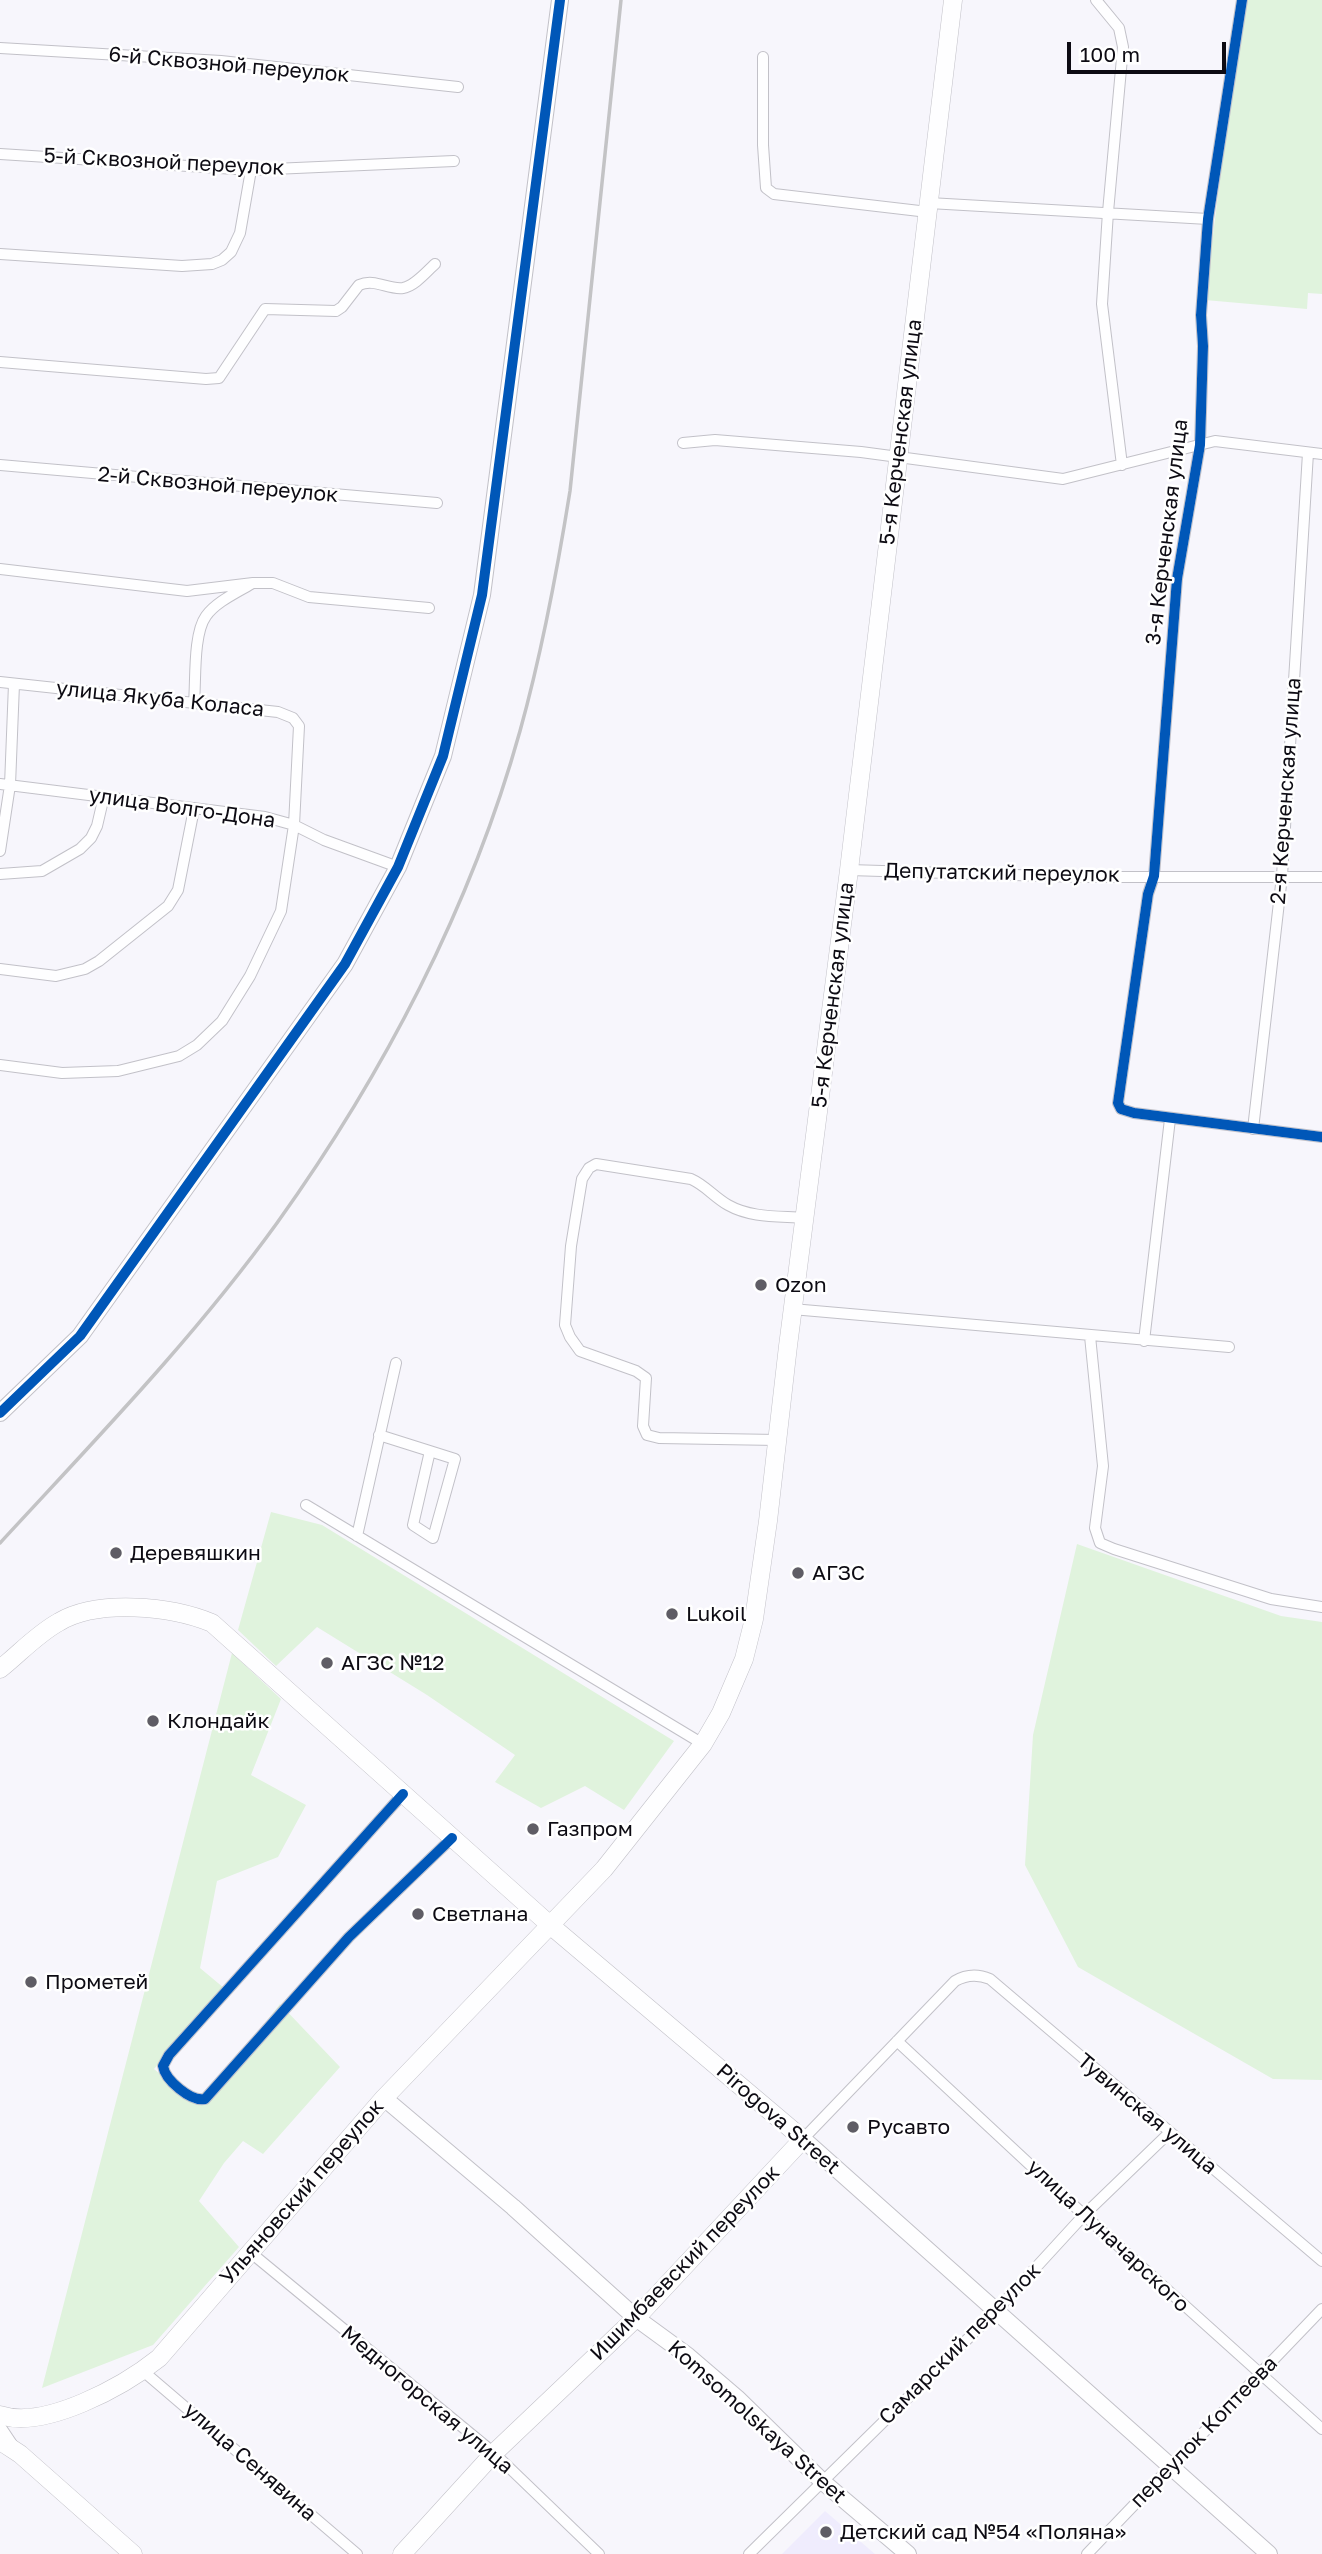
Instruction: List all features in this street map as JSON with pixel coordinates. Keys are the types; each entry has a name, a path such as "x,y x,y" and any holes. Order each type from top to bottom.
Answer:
{"main road":[{"name":"5-я Керченская улица","path":"550,1925 604,1869 703,1744 731,1691 747,1646 761,1576 953,0"},
{"name":"Pirogova Street","path":"0,1670 59,1621 80,1613 115,1607 195,1616 212,1623 550,1925 803,2139"},
{"name":"Ульяновский переулок","path":"0,2415 27,2418 60,2411 113,2388 143,2371 159,2358 384,2098 550,1925"},
{"name":"Ишимбаевский переулок","path":"402,2554 494,2453 636,2318 803,2139"},
{"path":"0,2441 20,2454 133,2554"}],"street":[{"path":"0,1413 80,1336 345,964 398,867 443,756 482,595 560,0"},
{"path":"1096,0 1119,28 1123,47 1102,304 1122,465"},
{"name":"3-я Керченская улица","path":"1170,1119 1121,1109 1118,1103 1148,894 1154,876 1177,579 1200,445 1203,346 1201,315 1208,219 1242,0"},
{"name":"6-й Сквозной переулок","path":"0,48 221,61 458,87"},
{"path":"763,57 766,188 774,194 928,208 1108,212 1208,219"},
{"name":"5-й Сквозной переулок","path":"0,154 251,170 454,161"},
{"path":"0,254 182,266 212,264 231,252 240,233 251,170"},
{"path":"0,362 206,379 219,377 265,309 336,311 359,285 373,282 402,288 412,284 435,264"},
{"path":"683,443 715,440 898,457 1063,480 1215,441 1322,454"},
{"name":"2-я Керченская улица","path":"1253,1129 1282,876 1308,453"},
{"name":"2-й Сквозной переулок","path":"0,465 437,503"},
{"path":"0,569 187,590 273,583 309,597 429,608"},
{"path":"194,703 199,629 214,607 253,583"},
{"name":"улица Якуба Коласа","path":"0,682 278,712 293,718 299,726 294,825 281,911 250,976 222,1021 197,1045 179,1056 118,1072 62,1073 0,1065"},
{"path":"0,851 15,684"},
{"name":"улица Волго-Дона","path":"5,784 265,817 294,825 324,840 398,867"},
{"path":"0,874 42,871 80,849 97,826 104,796"},
{"path":"0,969 56,976 85,969 168,906 178,890 194,808"},
{"name":"Депутатский переулок","path":"849,870 1080,877 1322,877"},
{"path":"1144,1341 1170,1119 1322,1137"},
{"path":"777,1440 647,1435 643,1426 646,1378 636,1371 580,1351 570,1338 565,1316 571,1246 582,1179 589,1168 596,1164 681,1176 700,1183 725,1203 749,1214 804,1218"},
{"path":"792,1309 1229,1347"},
{"path":"1090,1336 1103,1466 1095,1528 1100,1543 1271,1599 1322,1607"},
{"path":"356,1536 396,1363"},
{"path":"379,1435 430,1451 455,1460 433,1538 413,1525 430,1451"},
{"path":"306,1505 703,1744"},
{"path":"402,1794 169,2054 163,2066 166,2077 193,2098 205,2099 349,1937 452,1838"},
{"name":"Ишимбаевский переулок","path":"803,2139 955,1981 969,1975"},
{"name":"Тувинская улица","path":"969,1975 990,1979 1322,2261"},
{"name":"улица Луначарского","path":"897,2041 1084,2215 1322,2429"},
{"name":"Komsomolskaya Street","path":"384,2098 513,2207 636,2318 688,2356 737,2398 823,2482 908,2554"},
{"name":"Самарский переулок","path":"749,2554 996,2311 1084,2215 1169,2133"},
{"name":"Pirogova Street","path":"803,2139 1269,2554"},
{"name":"Медногорская улица","path":"250,2252 494,2453 599,2554"},
{"name":"переулок Коптеева","path":"1087,2554 1322,2309"},
{"name":"улица Сенявина","path":"143,2371 357,2554"},
{"path":"0,2426 20,2454"}],"shaded area":[{"name":"Детский сад №54 «Поляна»","path":"825,2511 875,2554 782,2554"}],"green space":[{"path":"1242,0 1322,0 1322,294 1308,293 1307,309 1205,300"},
{"path":"271,1512 322,1525 674,1741 624,1810 585,1786 541,1808 495,1782 515,1755 427,1695 317,1627 276,1666 238,1630"},
{"path":"1077,1544 1281,1616 1322,1622 1322,2080 1273,2079 1078,1967 1025,1865 1033,1735"},
{"path":"232,1653 281,1699 251,1775 306,1805 278,1857 217,1881 200,1968 224,1988 154,2069 195,2103 205,2099 280,2004 340,2067 263,2154 243,2141 224,2163 199,2201 239,2247 153,2345 42,2388"}],"railway":[{"path":"0,1543 178,1348 277,1223 316,1167 388,1049 450,925 476,861 500,797 528,701 565,521 621,0"}],"cycle path":[{"path":"0,1413 80,1336 345,964 398,867 443,756 482,595 560,0"},
{"path":"1242,0 1208,219 1201,315 1203,346 1200,445 1177,579 1154,876 1148,894 1118,1103 1121,1109 1134,1113 1322,1137"},
{"path":"403,1794 169,2055 163,2066 168,2077 180,2089 193,2097 205,2099 349,1937 452,1838"}],"place":[{"name":"Ozon","path":"761,1285"},
{"name":"Деревяшкин","path":"116,1553"},
{"name":"АГЗС","path":"798,1573"},
{"name":"Lukoil","path":"672,1614"},
{"name":"АГЗС №12","path":"327,1663"},
{"name":"Клондайк","path":"153,1721"},
{"name":"Газпром","path":"533,1829"},
{"name":"Светлана","path":"418,1914"},
{"name":"Прометей","path":"31,1982"},
{"name":"Русавто","path":"853,2127"},
{"name":"Детский сад №54 «Поляна»","path":"826,2532"}]}
